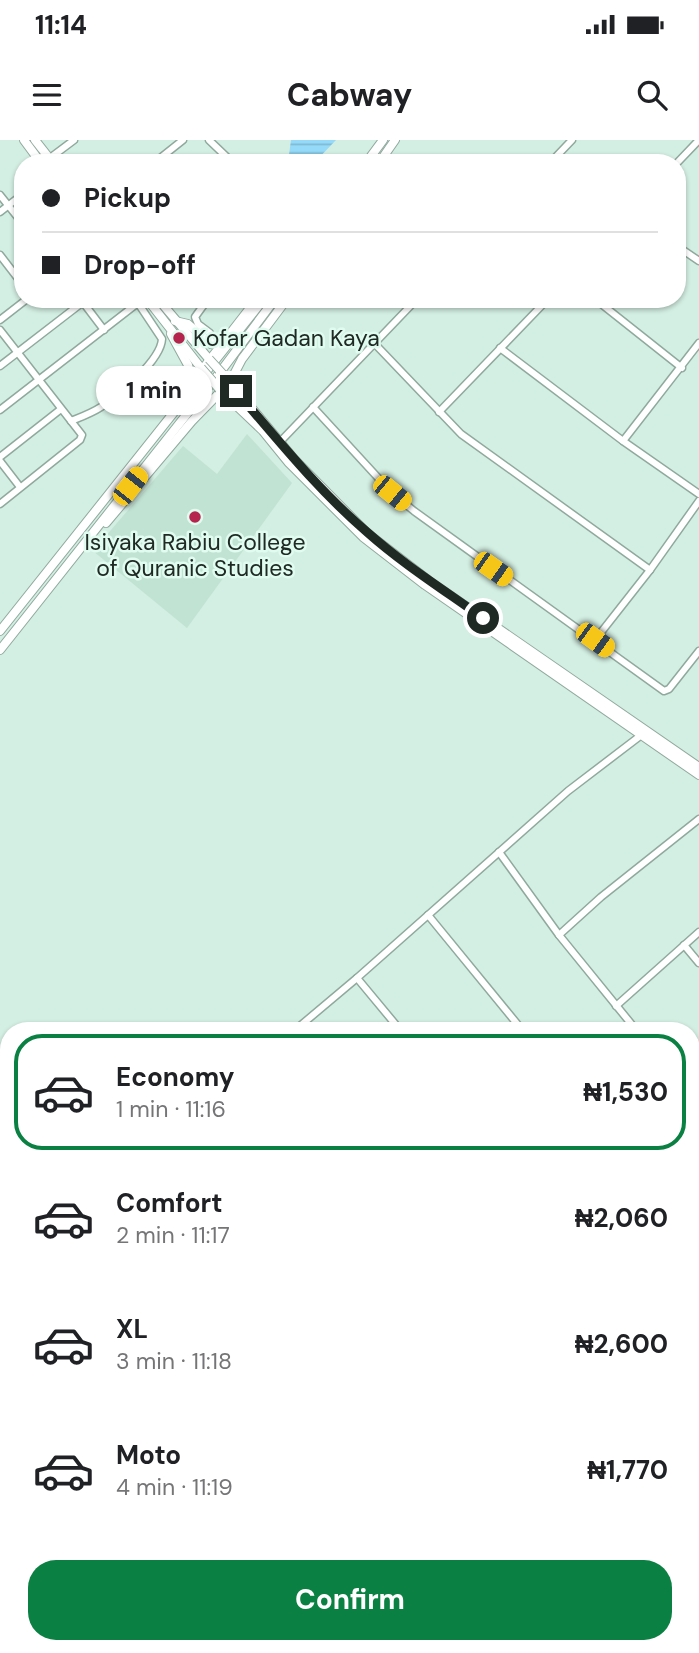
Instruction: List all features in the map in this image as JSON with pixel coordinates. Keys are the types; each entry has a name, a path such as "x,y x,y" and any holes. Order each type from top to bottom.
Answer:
{"main road":[{"path":"24,140 40,154"},
{"path":"150,308 222,392 278,445"},
{"path":"165,308 230,382 278,445 326,501 363,537 425,585 643,733 699,775"},
{"path":"81,531 87,519 201,368 250,308"},
{"path":"0,631 257,308"},
{"path":"0,650 221,372 268,308"},
{"path":"97,527 116,513 192,421 222,392 242,359 280,308"},
{"path":"175,321 188,324 211,344 224,340"},
{"path":"169,328 173,341 188,365 192,382"},
{"path":"643,733 699,767"}],"street":[{"path":"57,154 74,140"},
{"path":"165,154 183,140"},
{"path":"209,140 224,154"},
{"path":"559,154 572,140"},
{"path":"696,148 699,140"},
{"path":"0,195 14,213"},
{"path":"0,212 14,201"},
{"path":"0,255 14,273"},
{"path":"0,366 73,308"},
{"path":"87,308 104,330"},
{"path":"0,410 133,308"},
{"path":"71,421 110,401 158,354 162,339 147,308"},
{"path":"202,308 195,317 198,324 209,333 211,344"},
{"path":"278,445 408,308"},
{"path":"439,412 539,308"},
{"path":"606,308 682,368"},
{"path":"0,330 82,438 0,503"},
{"path":"374,343 461,435 650,570"},
{"path":"623,441 699,343"},
{"path":"500,348 623,441 699,494"},
{"path":"313,407 392,493 414,511 664,691 669,689 699,651"},
{"path":"20,486 0,459 61,409"},
{"path":"595,640 650,570 699,501"},
{"path":"305,1022 579,783 643,733"},
{"path":"559,935 601,897 699,819"},
{"path":"499,852 559,935 630,1022"},
{"path":"428,915 516,1022"},
{"path":"616,1006 699,932"},
{"path":"684,945 699,963"},
{"path":"357,978 394,1022"}],"shaded area":[{"name":"Isiyaka Rabiu College of Quranic Studies","path":"247,434 292,483 187,628 93,551 183,446 217,474"}],"water":[{"path":"291,140 336,140 323,154 289,154"}],"place":[{"name":"Kofar Gadan Kaya","path":"179,338"},
{"name":"Isiyaka Rabiu College of Quranic Studies","path":"195,517"}],"route":[{"path":"236,391 294,459 367,533 483,618"}]}
